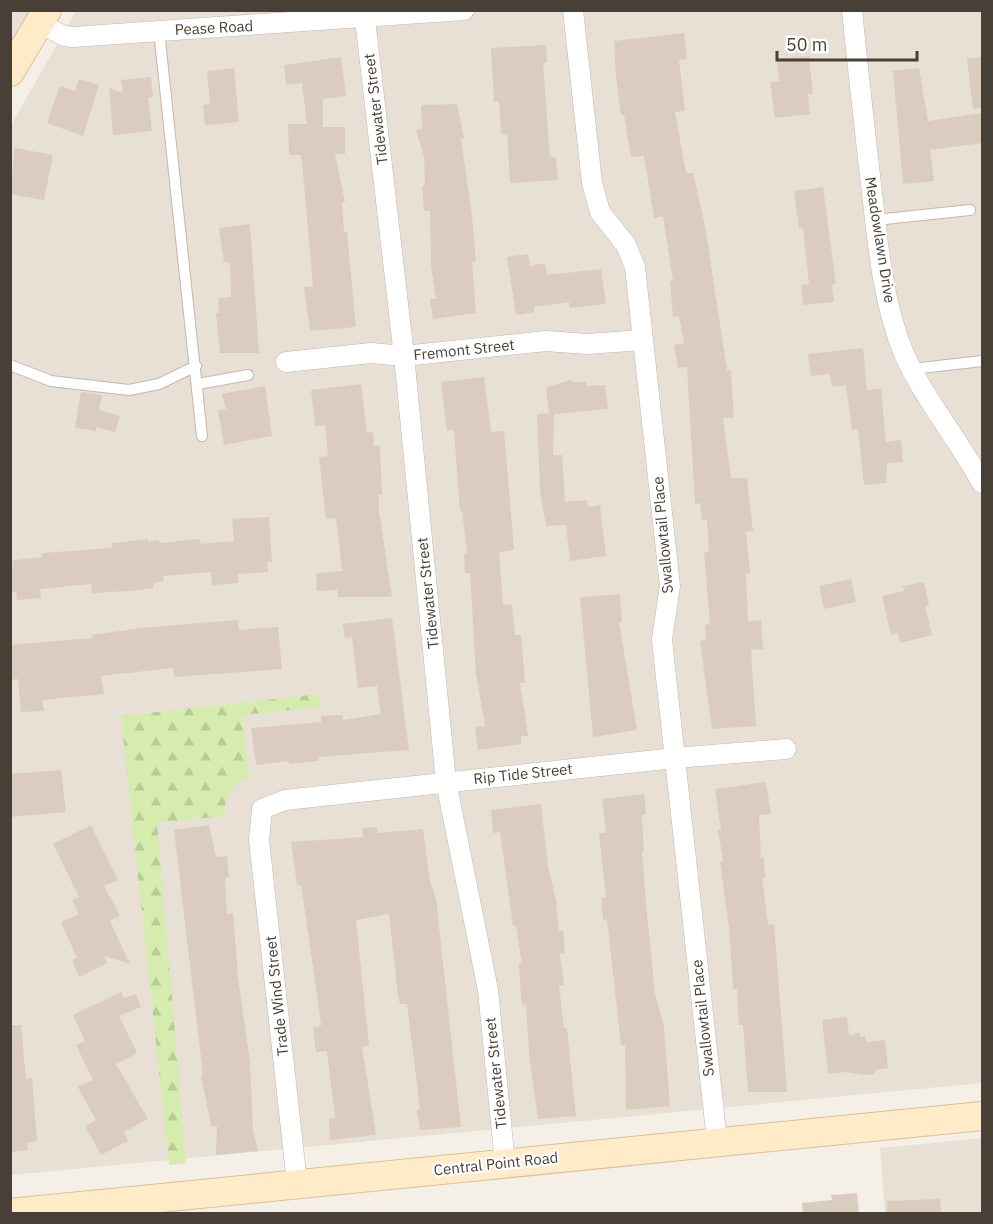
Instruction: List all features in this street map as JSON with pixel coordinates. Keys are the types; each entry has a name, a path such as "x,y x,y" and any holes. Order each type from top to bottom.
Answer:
{"street":[{"name":"Pease Road","path":"43,17 64,36 73,37 365,19 464,10"},
{"name":"Swallowtail Place","path":"573,10 592,183 600,212 626,245 635,267 670,586 662,639 717,1142"},
{"name":"Meadowlawn Drive","path":"852,10 875,220 890,308 904,353 912,369 933,408 965,452 982,483"},
{"path":"10,72 43,17"},
{"name":"Tidewater Street","path":"365,19 404,356 446,782 488,990 505,1164"},
{"name":"Fremont Street","path":"286,362 371,353 404,356 546,341 587,345 643,340"},
{"name":"Rip Tide Street","path":"262,809 285,801 446,782 786,749"},
{"name":"Trade Wind Street","path":"262,809 260,840 297,1183"},
{"name":"Central Point Road","path":"10,1213 125,1208 297,1183 982,1116"}],"lane":[{"path":"159,31 202,436"},
{"path":"875,220 970,210"},
{"path":"912,369 982,361"},
{"path":"10,365 51,381 129,390 159,384 196,366"},
{"path":"198,384 248,375"}],"shaded area":[{"path":"10,11 29,11 11,42"},
{"path":"76,11 982,11 982,1083 11,1175 11,125"},
{"path":"982,1138 982,1213 885,1213 880,1148"}],"green space":[{"path":"319,694 321,707 242,715 249,775 230,792 224,816 157,823 186,1163 169,1165 121,716"}],"building":[{"path":"684,33 687,59 679,60 685,111 675,112 686,173 693,173 705,226 727,370 731,370 734,418 723,418 731,478 747,478 753,531 746,532 750,573 746,574 748,621 761,620 763,649 751,650 756,726 712,729 700,641 706,640 705,625 710,624 704,552 709,551 707,520 702,520 700,503 695,504 687,367 678,368 674,345 684,343 679,316 673,317 670,281 673,281 663,216 654,218 644,156 631,157 624,115 621,115 616,76 614,41"},
{"path":"546,45 547,63 543,63 550,157 556,157 558,180 510,183 507,134 501,134 499,101 494,102 491,48"},
{"path":"809,56 813,94 808,94 810,114 775,118 770,82 779,81 777,59"},
{"path":"341,57 346,96 323,99 323,127 345,127 345,154 335,154 345,202 342,202 344,232 347,232 356,327 310,331 304,287 313,286 302,162 300,155 289,155 288,124 307,124 302,83 286,85 284,65"},
{"path":"982,57 982,108 973,109 967,59"},
{"path":"234,68 239,122 205,125 203,105 210,104 207,71"},
{"path":"919,68 928,121 982,113 982,143 930,150 934,181 903,184 893,71"},
{"path":"151,77 153,97 148,98 152,131 113,135 109,88 123,93 121,80"},
{"path":"79,79 99,85 83,136 47,123 60,86 75,91"},
{"path":"457,104 464,139 461,139 476,261 472,262 476,313 433,319 430,299 436,299 431,266 430,211 424,211 422,186 425,185 424,156 416,130 422,128 421,105"},
{"path":"15,148 53,155 44,200 10,194"},
{"path":"823,187 836,284 832,285 834,302 803,305 801,285 809,284 803,228 799,229 794,191"},
{"path":"250,224 259,353 220,353 216,313 219,313 218,298 231,297 230,263 224,262 219,228"},
{"path":"528,254 530,266 545,263 547,275 601,269 606,304 569,308 569,302 534,307 534,312 516,315 507,257"},
{"path":"863,348 867,390 881,389 886,442 901,440 903,462 887,463 886,483 864,485 858,429 852,430 846,385 832,387 830,374 811,376 808,354"},
{"path":"484,377 491,432 504,431 514,550 499,552 503,605 512,604 515,635 521,635 525,683 520,683 528,736 521,736 521,744 478,750 475,727 485,726 476,674 470,573 465,573 464,554 467,554 462,510 460,511 454,430 447,431 441,382"},
{"path":"571,380 572,382 586,382 586,386 605,385 608,409 554,414 553,455 562,455 565,502 587,500 588,507 600,505 606,556 570,561 566,525 546,526 540,491 537,414 549,413 546,387"},
{"path":"361,384 367,433 373,432 374,446 380,445 382,495 379,495 379,511 392,597 338,597 337,590 317,591 316,573 342,571 336,518 326,519 319,457 328,456 325,425 315,426 311,390"},
{"path":"265,386 272,436 224,445 218,410 226,409 222,394"},
{"path":"81,392 102,395 99,410 120,416 115,432 96,427 96,431 75,428"},
{"path":"269,517 272,562 267,562 268,572 238,574 238,583 212,585 211,572 163,576 164,581 153,583 154,588 129,591 92,593 91,584 40,589 41,598 17,600 16,592 10,593 13,560 42,557 42,553 112,548 112,543 148,539 148,542 159,540 159,543 200,539 200,544 234,541 232,519"},
{"path":"851,579 856,602 824,609 819,586"},
{"path":"924,582 929,605 925,606 932,635 900,643 898,633 891,635 882,596 904,591 903,586"},
{"path":"620,594 622,622 619,622 637,730 593,737 580,597"},
{"path":"392,618 409,750 318,757 318,761 289,764 289,761 256,765 251,728 321,722 321,716 342,715 343,720 381,714 377,686 358,688 352,637 345,638 343,624"},
{"path":"238,620 239,630 278,627 282,669 174,677 173,668 101,676 104,694 42,700 44,711 21,712 18,679 10,680 10,645 92,638 92,635 142,628"},
{"path":"61,770 66,812 10,817 10,774"},
{"path":"766,782 771,814 759,815 761,858 764,857 765,878 762,878 768,925 774,924 787,1092 748,1092 743,1025 739,1025 737,989 733,989 729,928 720,861 723,861 718,830 721,830 715,789"},
{"path":"644,794 646,814 642,815 644,851 642,851 646,904 655,993 664,1027 670,1106 626,1110 625,1045 621,1045 607,919 603,920 601,898 606,897 599,833 606,833 602,799"},
{"path":"541,804 559,931 563,930 565,953 560,954 564,985 559,985 564,1028 567,1028 576,1116 538,1119 529,1053 526,1005 523,1005 521,998 519,964 522,964 516,926 513,926 500,832 493,833 491,810"},
{"path":"91,825 118,880 104,886 120,916 110,921 130,964 104,956 107,963 79,977 72,960 77,958 61,922 79,914 72,900 79,897 53,844"},
{"path":"209,825 216,857 227,856 229,877 225,878 227,914 233,913 238,977 250,1062 253,1130 258,1151 216,1155 217,1126 211,1126 201,1075 203,1075 174,830"},
{"path":"377,827 378,833 423,829 430,881 436,899 461,1127 420,1130 417,1110 420,1109 407,1004 400,1004 398,996 389,914 356,920 369,1045 362,1047 376,1135 330,1140 329,1119 335,1118 327,1051 316,1052 313,1027 321,1026 301,885 297,885 291,842 363,837 362,828"},
{"path":"121,992 124,998 136,994 141,1007 119,1016 137,1053 116,1064 148,1119 124,1132 128,1141 101,1155 85,1126 96,1120 78,1087 93,1080 76,1045 85,1041 73,1015"},
{"path":"847,1017 849,1035 860,1033 860,1037 865,1036 866,1042 885,1040 888,1068 875,1070 875,1074 845,1072 828,1074 822,1020"},
{"path":"10,1025 21,1025 26,1079 32,1078 37,1141 27,1143 28,1150 10,1152"},
{"path":"857,1193 859,1214 803,1214 802,1203 832,1200 831,1195"},
{"path":"940,1199 941,1214 887,1214 887,1201"}]}
